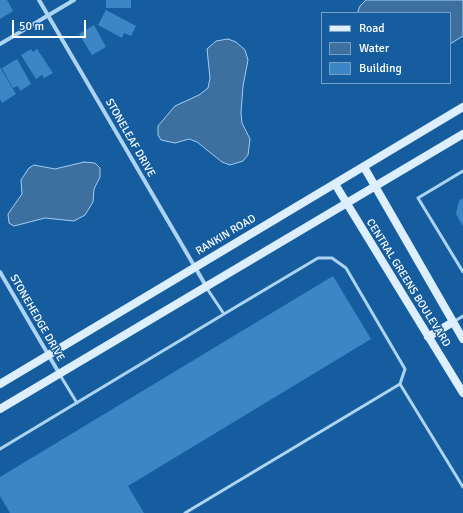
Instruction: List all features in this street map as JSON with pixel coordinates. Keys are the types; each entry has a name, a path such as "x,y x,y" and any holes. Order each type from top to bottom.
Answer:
{"main road":[{"name":"RANKIN ROAD","path":"0,384 463,107"},
{"path":"0,409 463,134"},
{"name":"CENTRAL GREENS BOULEVARD","path":"364,167 463,339"},
{"name":"CENTRAL GREENS BOULEVARD","path":"335,184 463,393"},
{"path":"428,337 453,322"}],"street":[{"name":"STONELEAF DRIVE","path":"39,0 206,286"},
{"path":"0,44 74,0"},
{"name":"STONEHEDGE DRIVE","path":"0,272 59,373"}],"lane":[{"path":"463,171 418,198 463,272"},
{"path":"0,449 318,258 332,258 346,268 405,369 400,384 185,513"},
{"path":"206,286 224,314"},
{"path":"453,322 463,316"},
{"path":"59,373 77,403"},
{"path":"400,384 463,487"}],"water":[{"path":"366,0 463,0 463,36 451,43 451,12 358,12 360,6"},
{"path":"228,39 236,42 245,50 248,60 243,86 241,113 242,123 250,139 248,155 243,161 230,165 222,162 197,142 189,139 175,143 161,140 158,135 158,126 175,106 199,95 208,88 210,78 207,49 216,41"},
{"path":"84,162 95,163 100,168 100,177 94,189 93,202 85,215 74,221 45,218 14,226 9,223 8,214 22,194 21,180 29,168 34,165 55,169"}],"building":[{"path":"0,0 7,0 13,11 0,19"},
{"path":"106,0 131,0 131,8 106,8"},
{"path":"106,10 136,26 131,36 124,33 122,38 98,25"},
{"path":"94,25 106,47 92,55 79,34"},
{"path":"31,49 33,52 37,49 53,73 44,78 42,75 36,79 21,55"},
{"path":"17,59 31,84 20,91 18,86 13,88 2,68"},
{"path":"0,67 16,94 2,103 0,99"},
{"path":"463,198 463,226 456,214 459,201"},
{"path":"333,276 371,339 128,486 144,513 10,513 0,496 0,477"}]}
